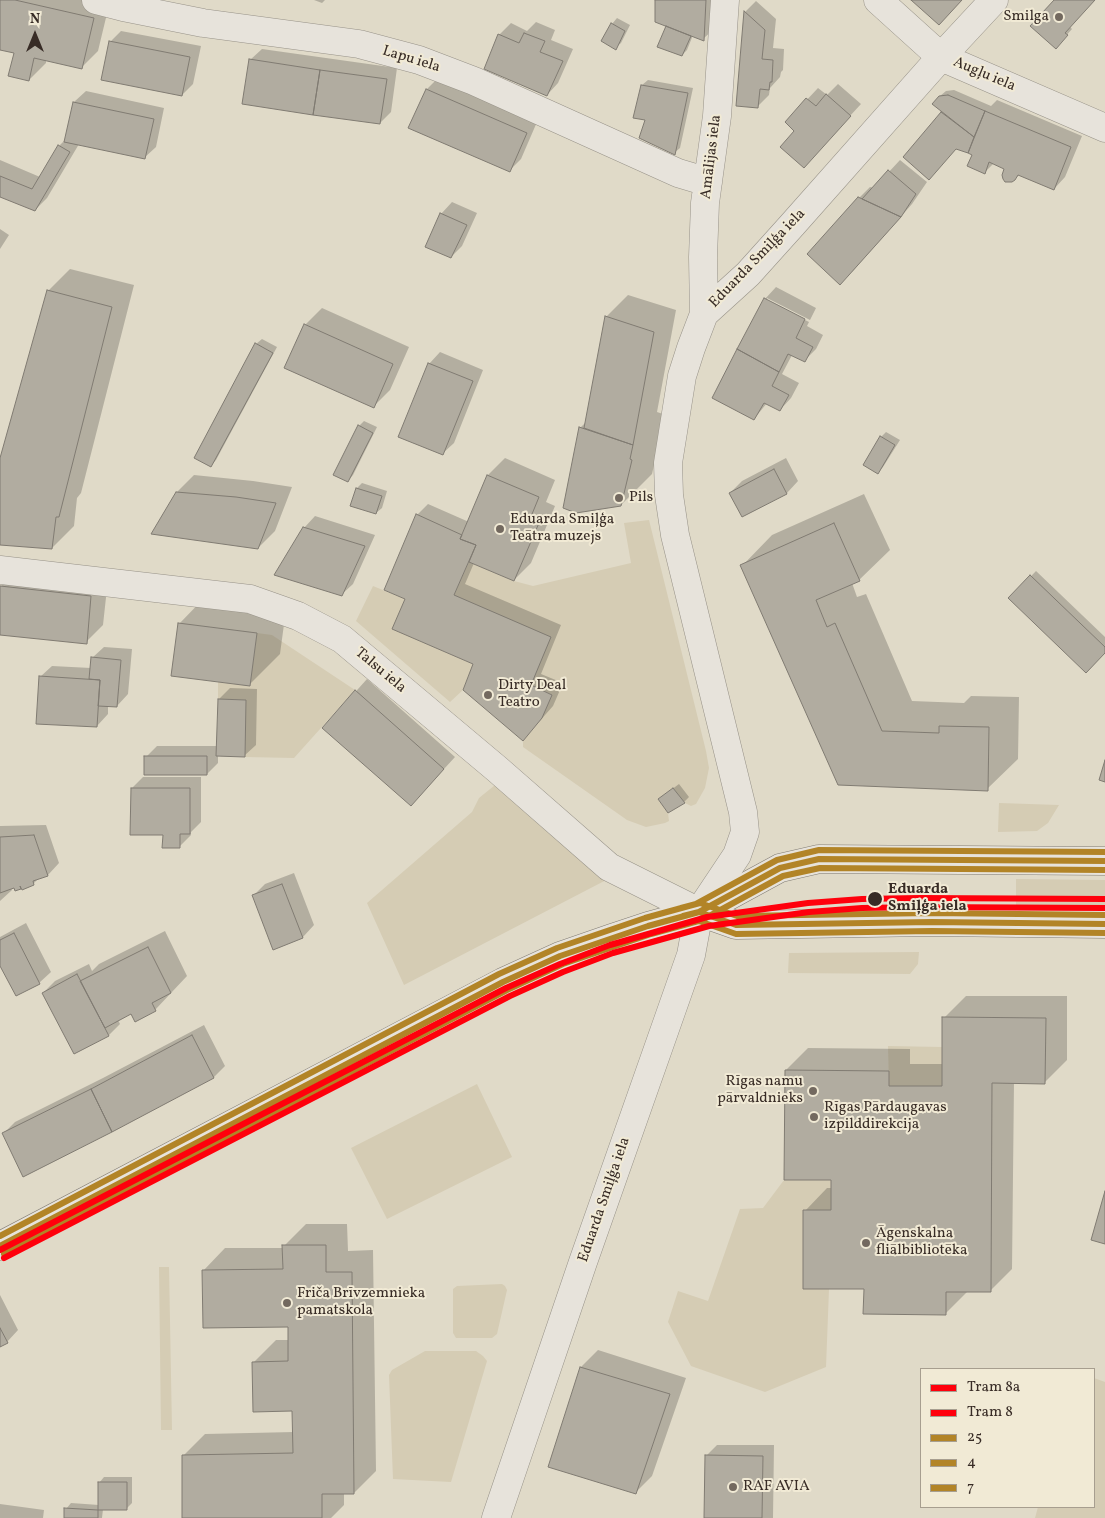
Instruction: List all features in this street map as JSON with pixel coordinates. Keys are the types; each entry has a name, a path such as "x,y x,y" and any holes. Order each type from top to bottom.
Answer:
{"street":[{"name":"Lapu iela","path":"96,0 203,23 359,44 419,60 474,81 678,173 708,182"},
{"name":"Amālijas iela","path":"704,314 702,258 708,182 717,116 725,0"},
{"name":"Augļu iela","path":"878,0 942,57 1105,128"},
{"name":"Eduarda Smiļģa iela","path":"496,1518 589,1244 691,956 699,912 737,856 746,832 675,535 670,494 668,463 682,376 691,348 704,314 748,274 994,0"},
{"name":"Talsu iela","path":"0,570 250,599 298,616 342,639 610,867 699,912 736,925 932,922 1105,924"},
{"path":"0,1246 503,982 560,956 699,912 780,868 819,859 1105,861"}],"shaded area":[{"path":"649,520 709,768 705,788 696,804 691,806 685,803 673,788 658,799 668,813 669,821 646,827 627,820 523,747 523,741 539,722 552,695 531,685 454,595 469,562 514,581 533,586 631,563 624,523"},
{"path":"373,586 405,599 393,629 473,664 463,690 450,702 356,621"},
{"path":"257,633 272,635 355,690 294,758 245,757 246,700 218,699 218,682 250,685"},
{"path":"500,781 612,877 404,985 367,903 472,812 479,798"},
{"path":"999,803 1059,805 1048,823 1037,831 998,832"},
{"path":"1016,879 1105,880 1105,909 1016,908"},
{"path":"919,952 918,964 910,974 788,973 789,953"},
{"path":"888,1046 942,1047 942,1086 889,1086"},
{"path":"477,1084 512,1157 387,1219 351,1148"},
{"path":"784,1180 831,1180 831,1210 803,1210 803,1288 829,1289 826,1367 765,1392 691,1366 668,1322 678,1291 708,1301 740,1209 763,1208"},
{"path":"159,1267 169,1267 172,1430 161,1430"},
{"path":"502,1284 507,1290 497,1334 492,1338 456,1338 453,1333 453,1289 457,1286"},
{"path":"425,1351 476,1351 487,1361 451,1482 393,1479 389,1375 392,1370"},
{"path":"1095,1378 1105,1382 1105,1518 1035,1518 1038,1508 1095,1508"}],"building":[{"path":"0,0 15,0 94,18 82,69 34,58 29,81 8,76 14,53 0,50"},
{"path":"655,0 706,0 704,41 655,22"},
{"path":"911,0 962,0 939,25"},
{"path":"1054,0 1095,0 1065,33 1068,35 1056,49 1030,26"},
{"path":"744,11 765,30 762,59 773,60 772,82 770,82 769,90 760,89 758,108 736,106"},
{"path":"611,23 625,31 616,50 601,41"},
{"path":"666,26 691,36 682,56 657,47"},
{"path":"524,33 545,41 540,52 563,61 547,96 484,69 498,34 519,43"},
{"path":"109,41 190,57 182,96 101,80"},
{"path":"249,59 320,70 313,115 242,104"},
{"path":"320,70 387,79 380,124 313,115"},
{"path":"641,85 688,93 675,155 639,138 645,120 633,118"},
{"path":"426,89 527,133 510,172 408,128"},
{"path":"826,94 851,116 804,168 780,147 794,131 785,122 806,98 816,106"},
{"path":"948,95 985,111 974,137 932,104 939,96"},
{"path":"73,102 154,119 145,159 64,142"},
{"path":"985,111 1071,147 1054,190 1018,175 1012,182 1005,182 1002,175 1004,169 989,162 985,174 967,166 972,155 968,153"},
{"path":"941,112 974,137 968,153 956,149 929,180 903,157"},
{"path":"58,145 70,152 35,211 0,197 0,176 32,189"},
{"path":"888,170 916,194 901,217 862,199"},
{"path":"858,197 901,217 840,285 807,254"},
{"path":"440,213 467,225 451,258 425,247"},
{"path":"47,290 112,307 59,517 56,517 52,549 0,545 0,458"},
{"path":"764,298 805,319 796,338 813,347 805,362 788,354 779,372 737,349"},
{"path":"605,316 654,332 633,445 584,428"},
{"path":"304,324 393,364 374,408 284,368"},
{"path":"255,343 273,353 211,467 194,458"},
{"path":"737,349 779,372 772,386 789,395 780,411 764,403 754,420 712,398"},
{"path":"428,363 473,381 443,455 398,437"},
{"path":"358,425 373,433 348,482 333,475"},
{"path":"579,427 633,445 630,459 632,460 621,506 576,513 563,508"},
{"path":"880,436 895,445 878,474 863,465"},
{"path":"774,469 787,494 742,517 729,493"},
{"name":"Eduarda Smiļģa Teātra muzejs","path":"487,475 539,497 530,519 539,523 514,581 469,562 476,545 460,539"},
{"path":"356,488 382,496 376,514 350,506"},
{"path":"176,492 236,497 276,503 258,549 151,534"},
{"path":"416,514 462,535 460,539 476,545 454,595 551,637 531,685 552,695 542,718 523,741 463,690 473,664 392,629 405,599 384,590"},
{"path":"834,523 860,581 816,600 827,627 835,623 882,731 939,733 939,726 989,727 988,791 838,785 740,565"},
{"path":"303,527 365,546 342,596 274,575"},
{"path":"1030,575 1105,647 1105,653 1086,673 1008,598"},
{"path":"0,586 91,596 87,644 0,635"},
{"path":"178,623 257,633 250,686 171,676"},
{"path":"91,657 121,660 117,707 98,706 100,680 89,679"},
{"path":"39,676 100,680 97,727 36,724"},
{"path":"355,690 444,769 411,806 322,728"},
{"path":"218,699 246,700 245,757 216,756"},
{"path":"144,756 207,756 207,775 144,775"},
{"path":"1105,760 1105,782 1099,780"},
{"path":"131,788 190,788 190,834 180,834 180,848 162,848 163,835 130,835"},
{"path":"673,788 685,803 668,813 658,799"},
{"path":"34,835 48,876 33,881 34,885 22,890 20,886 21,889 15,891 14,888 0,893 0,837"},
{"path":"282,884 303,938 273,950 252,895"},
{"path":"14,933 40,984 16,996 0,966 0,940"},
{"path":"148,947 171,993 152,1003 156,1011 135,1022 131,1014 105,1028 80,981"},
{"path":"77,974 109,1036 74,1054 42,993"},
{"path":"942,1017 1046,1018 1045,1084 992,1083 991,1292 946,1292 946,1315 863,1314 864,1289 803,1289 803,1210 831,1210 831,1180 784,1180 785,1070 889,1071 889,1086 942,1086"},
{"path":"192,1035 214,1078 112,1132 91,1089"},
{"path":"91,1089 112,1132 23,1177 2,1133"},
{"path":"1105,1191 1105,1244 1091,1240"},
{"path":"282,1245 326,1245 326,1272 352,1272 354,1494 322,1494 322,1518 182,1518 182,1455 293,1453 292,1411 253,1412 252,1362 288,1361 288,1327 203,1328 202,1270 283,1269"},
{"path":"0,1328 8,1343 0,1347"},
{"path":"580,1367 670,1394 636,1494 548,1467"},
{"name":"RAF AVIA","path":"705,1455 763,1456 762,1518 704,1518"},
{"path":"98,1482 127,1482 127,1510 98,1510"},
{"path":"64,1508 98,1510 98,1518 64,1518"}],"tram line":[{"name":"8a","path":"0,1250 506,988 560,964 610,945 707,917 808,903 862,899 920,898 1105,899"},
{"name":"8","path":"4,1258 510,996 563,972 613,953 709,926 809,912 862,908 920,907 1105,908"}],"transit line":[{"name":"7","path":"0,1236 499,974 557,948 645,918 696,904 777,860 819,850 1105,852"},
{"name":"25","path":"0,1246 503,982 560,956 648,926 699,912 780,868 819,859 1105,861"},
{"name":"4","path":"4,1254 507,990 563,964 651,934 702,920 783,876 820,868 1105,870"},
{"name":"7","path":"681,908 700,903 737,916 932,913 1105,915"},
{"name":"25","path":"683,916 699,912 736,925 932,922 1105,924"},
{"name":"4","path":"685,924 699,921 736,934 932,931 1105,933"}],"place":[{"name":"Smilga","path":"1059,17"},
{"name":"Pils","path":"619,498"},
{"name":"Eduarda Smiļģa Teātra muzejs","path":"500,529"},
{"name":"Dirty Deal Teatro","path":"488,695"},
{"name":"Eduarda Smiļģa iela","path":"875,899"},
{"name":"Rīgas namu pārvaldnieks","path":"813,1091"},
{"name":"Rīgas Pārdaugavas izpilddirekcija","path":"814,1117"},
{"name":"Āgenskalna fliālbibliotēka","path":"866,1243"},
{"name":"Friča Brīvzemnieka pamatskola","path":"287,1303"},
{"name":"RAF AVIA","path":"733,1487"}]}
